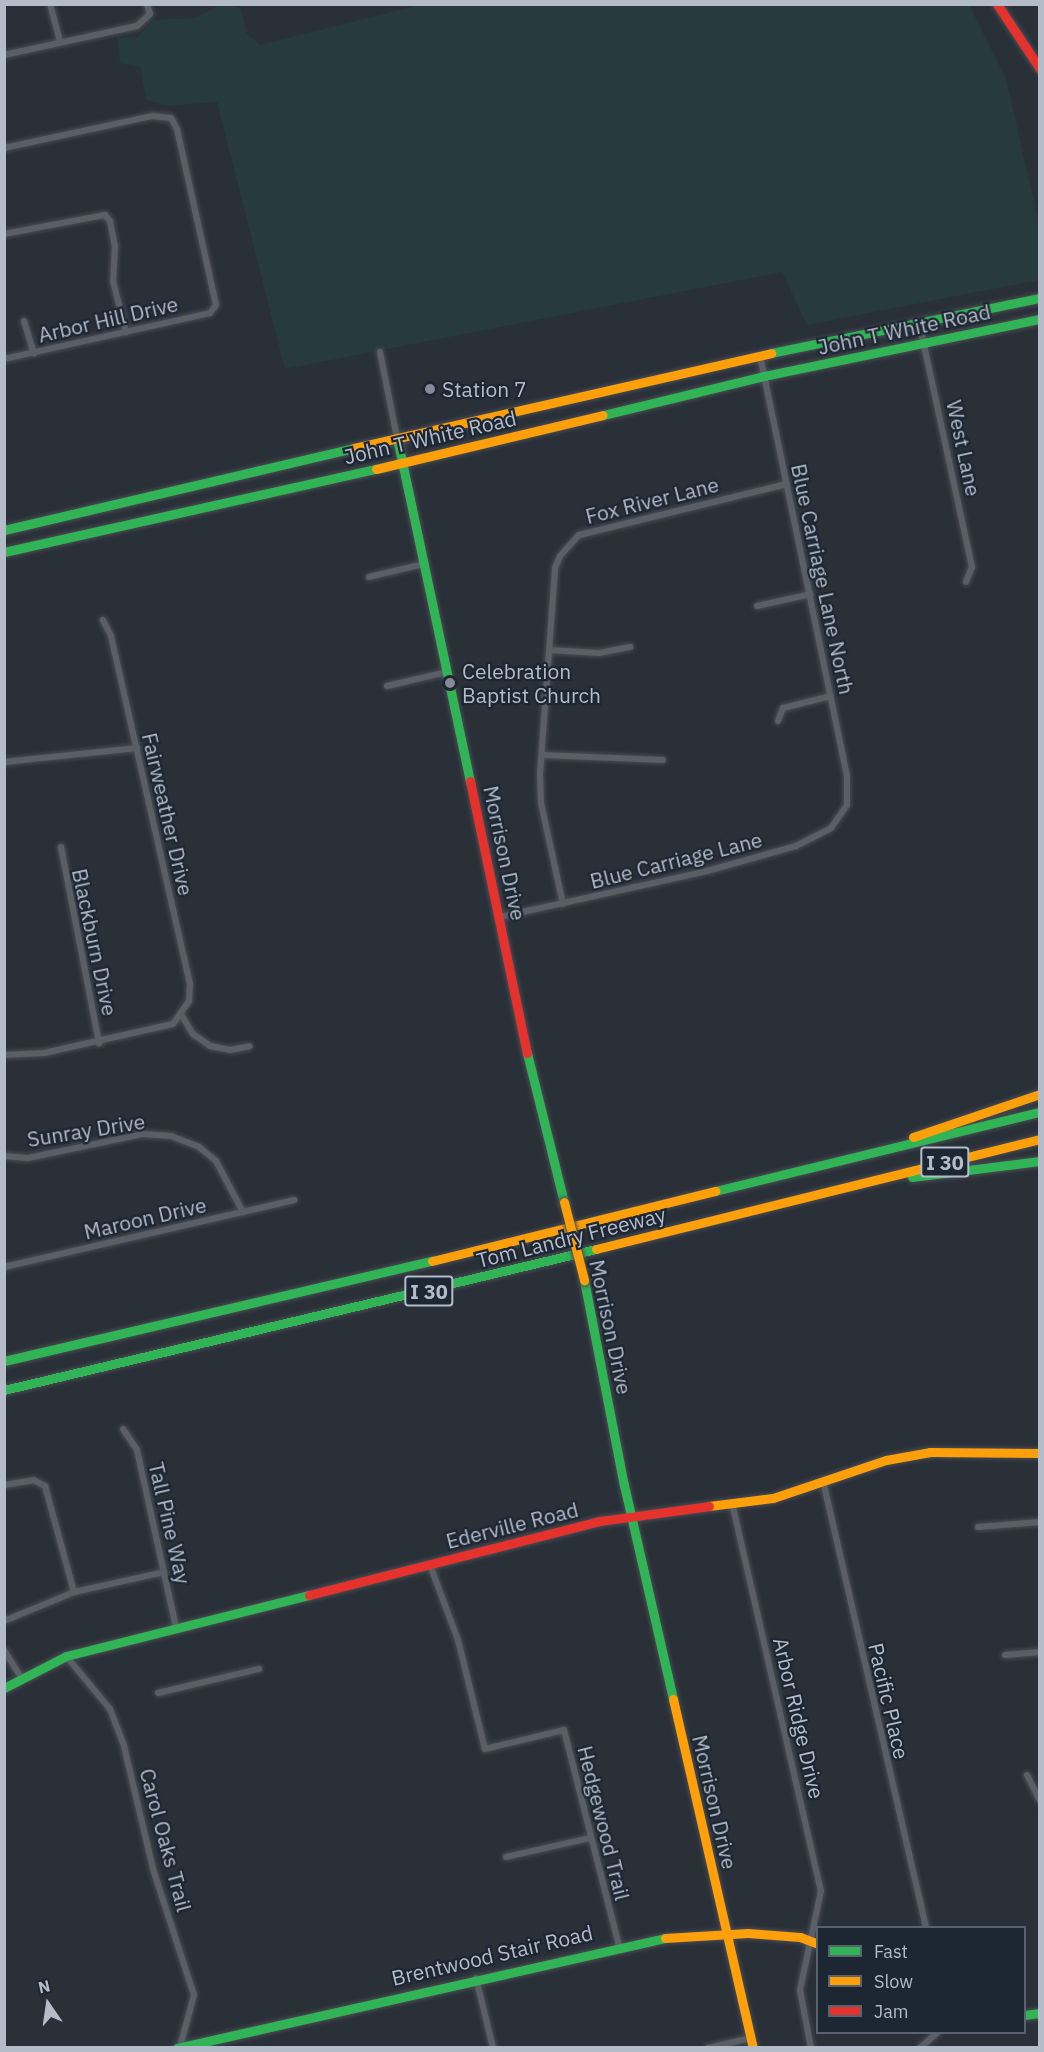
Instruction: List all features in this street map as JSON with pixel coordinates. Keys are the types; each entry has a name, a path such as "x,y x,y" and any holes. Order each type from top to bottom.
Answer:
{"main road":[{"path":"997,4 1040,69"},
{"name":"John T White Road","path":"4,530 760,356 919,321 1040,298"},
{"name":"John T White Road","path":"4,552 764,376 1040,320"},
{"name":"Morrison Drive","path":"397,438 536,1095 584,1280 632,1516 752,2042"},
{"path":"843,1161 1040,1094"},
{"name":"Tom Landry Freeway","path":"4,1361 1040,1112"},
{"name":"Tom Landry Freeway","path":"4,1390 267,1330 1040,1139"},
{"path":"851,1184 1040,1161"},
{"name":"Ederville Road","path":"4,1688 66,1656 632,1516 773,1498 886,1460 930,1452 1040,1453"},
{"name":"Brentwood Stair Road","path":"179,2047 619,1946 726,1933 800,1937 814,1942"}],"street":[{"path":"50,4 60,42"},
{"path":"4,55 137,26 150,14 147,4"},
{"name":"Arbor Hill Drive","path":"4,148 152,116 171,118 177,129 216,305 210,313 4,359"},
{"path":"4,234 105,215 110,221 115,246 113,281 126,332"},
{"path":"24,321 34,353"},
{"name":"West Lane","path":"919,321 972,567 966,582"},
{"path":"380,352 397,438"},
{"name":"Blue Carriage Lane North","path":"760,356 847,776 845,808"},
{"name":"Fox River Lane","path":"563,904 541,803 542,755 555,568 568,545 579,535 787,484"},
{"path":"369,577 423,564"},
{"path":"757,606 811,594"},
{"name":"Fairweather Drive","path":"103,620 111,636 190,984 182,1016"},
{"path":"549,650 599,653 630,647"},
{"path":"387,686 447,672"},
{"path":"778,721 783,708 831,696"},
{"path":"4,762 137,748"},
{"path":"542,755 663,760"},
{"name":"Blue Carriage Lane","path":"500,917 563,904 796,846 831,828 845,808"},
{"name":"Blackburn Drive","path":"61,847 99,1043"},
{"path":"4,1055 44,1053 99,1043 173,1024 182,1016 193,1034 210,1046 230,1050 250,1046"},
{"name":"Sunray Drive","path":"4,1156 28,1158 143,1134 171,1136 199,1147 216,1161 243,1212"},
{"name":"Maroon Drive","path":"4,1267 294,1200"},
{"name":"Tall Pine Way","path":"123,1429 137,1450 176,1628"},
{"path":"4,1485 34,1480 45,1486 74,1592"},
{"name":"Pacific Place","path":"823,1481 926,1926"},
{"name":"Arbor Ridge Drive","path":"732,1503 821,1891 816,1926"},
{"path":"978,1527 1040,1522"},
{"name":"Hedgewood Trail","path":"430,1565 458,1640 485,1749 564,1730 619,1946"},
{"path":"4,1621 74,1592 164,1572"},
{"path":"4,1650 22,1679"},
{"path":"1005,1655 1040,1652"},
{"name":"Carol Oaks Trail","path":"66,1656 110,1709 124,1746 153,1869 194,1995 179,2047"},
{"path":"158,1694 259,1669"},
{"path":"1027,1775 1040,1801"},
{"path":"506,1857 590,1838"},
{"name":"Arbor Ridge Drive","path":"811,2048 800,1990 814,1942"},
{"path":"476,1977 493,2048"},
{"path":"920,2048 936,2034"},
{"path":"708,2048 752,2042"}],"green space":[{"path":"221,4 241,8 247,34 260,45 424,4 969,5 1006,79 1039,223 1039,280 807,325 782,272 285,369 217,102 168,106 146,99 140,67 120,63 117,38 138,37 153,20 194,18"}],"traffic: fast":[{"path":"771,353 1040,298"},
{"path":"603,415 764,376 1040,319"},
{"path":"397,438 470,781"},
{"path":"4,530 354,448"},
{"path":"4,552 376,469"},
{"path":"527,1053 564,1202"},
{"path":"715,1191 1040,1112"},
{"path":"912,1177 1040,1161"},
{"path":"4,1390 596,1249"},
{"path":"4,1361 432,1261"},
{"path":"584,1280 624,1485 673,1699"},
{"path":"4,1688 66,1656 309,1595"},
{"path":"177,2048 665,1938"},
{"path":"1026,2015 1040,2013"}],"traffic: slow":[{"path":"354,448 771,353"},
{"path":"376,469 603,415"},
{"path":"913,1137 1040,1094"},
{"path":"596,1249 1040,1139"},
{"path":"432,1261 715,1191"},
{"path":"564,1202 584,1280"},
{"path":"709,1506 773,1498 886,1460 930,1452 1040,1453"},
{"path":"673,1699 753,2048"},
{"path":"665,1938 748,1933 800,1937 816,1943"}],"traffic: jam":[{"path":"997,4 1040,69"},
{"path":"470,781 527,1053"},
{"path":"309,1595 600,1521 709,1506"}],"place":[{"name":"Station 7","path":"430,389"},
{"name":"Celebration Baptist Church","path":"450,683"}]}
